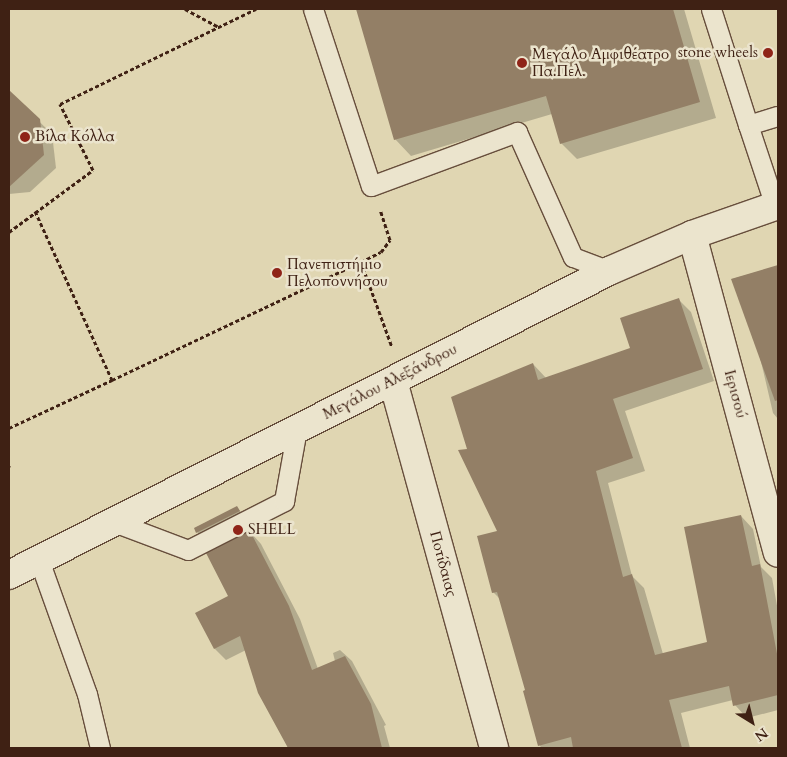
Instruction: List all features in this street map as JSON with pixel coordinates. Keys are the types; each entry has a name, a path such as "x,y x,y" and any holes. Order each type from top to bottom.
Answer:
{"main road":[{"name":"Μεγάλου Αλεξάνδρου","path":"9,575 609,271 692,235 776,206"},
{"name":"Ιερισού","path":"692,235 778,553"},
{"name":"Ποτίδαιας","path":"393,381 494,748"}],"lane":[{"path":"313,9 371,186 517,132 573,257 609,271"},
{"path":"711,9 776,206"},
{"path":"748,125 778,116"},
{"path":"114,522 188,550 197,546 284,501 297,429"},
{"path":"39,560 87,694 100,748"}],"path":[{"path":"185,9 219,27"},
{"path":"9,232 35,210 93,170 60,104 256,9"},
{"path":"9,428 381,252 390,240 371,186"},
{"path":"35,210 112,380"},
{"path":"360,262 390,342 393,353 393,381"}],"building":[{"path":"356,9 673,9 700,102 560,144 546,96 394,140"},
{"name":"Βίλα Κόλλα","path":"9,90 40,119 44,155 9,187"},
{"path":"778,265 778,400 775,401 731,279"},
{"path":"679,298 703,369 613,399 633,458 596,471 623,577 632,574 655,655 707,642 684,527 741,515 752,566 760,564 778,659 778,695 733,706 729,686 669,700 682,748 573,748 571,737 538,746 523,691 525,690 497,592 492,593 477,536 497,531 458,450 467,449 451,397 533,363 538,380 630,348 620,318"},
{"path":"237,506 240,511 196,533 194,528"},
{"path":"250,531 289,606 312,670 345,656 371,704 382,748 288,748 258,693 240,636 214,649 195,613 228,596 206,553"}],"place":[{"name":"stone wheels","path":"768,53"},
{"name":"Μεγάλο Αμφιθέατρο Πα.Πελ.","path":"522,63"},
{"name":"Βίλα Κόλλα","path":"25,137"},
{"name":"Πανεπιστήμιο Πελοποννήσου","path":"277,273"},
{"name":"SHELL","path":"238,530"}]}
